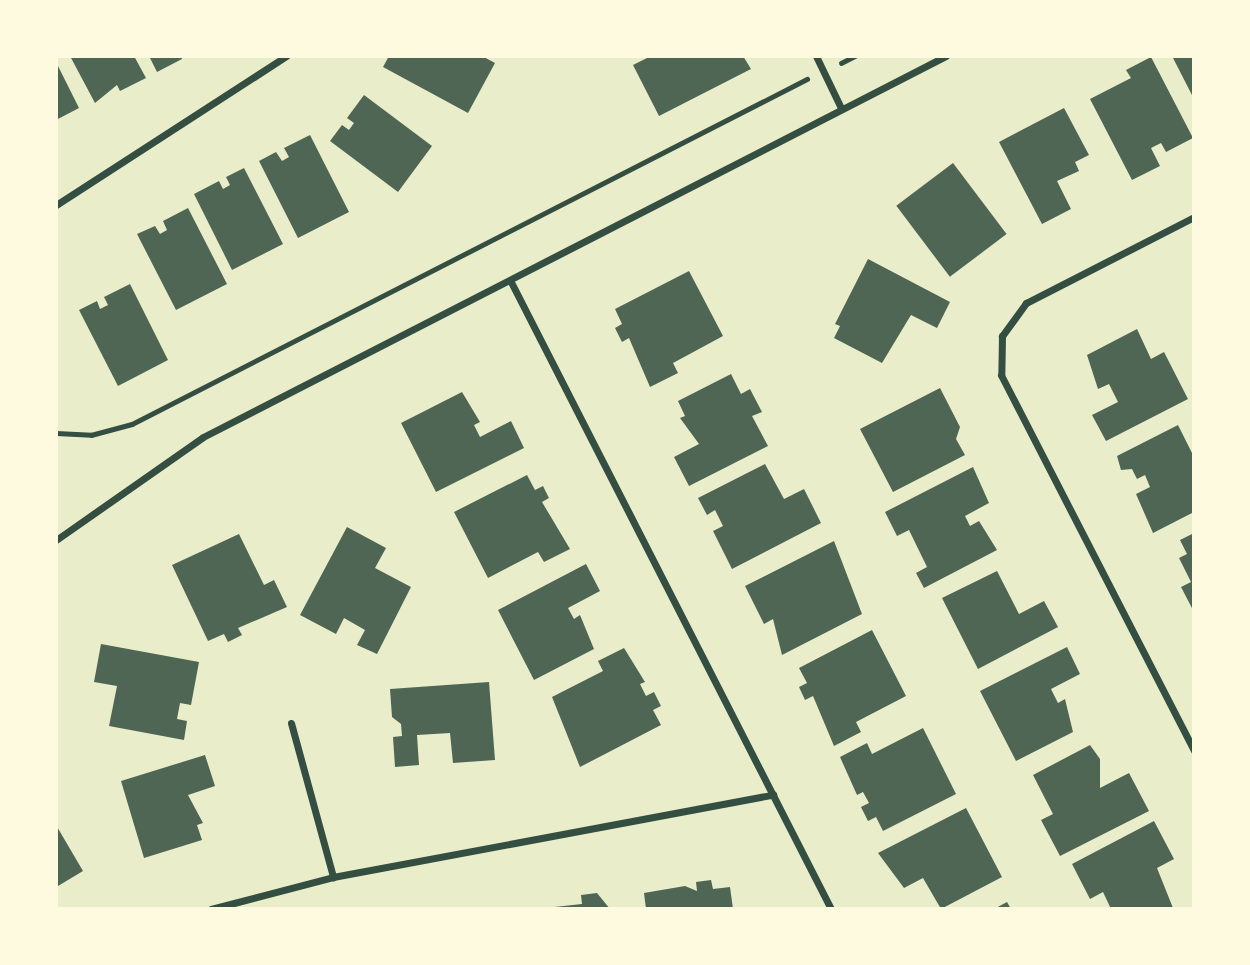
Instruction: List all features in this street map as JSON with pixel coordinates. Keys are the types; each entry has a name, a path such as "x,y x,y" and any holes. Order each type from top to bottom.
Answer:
{"street":[{"path":"56,205 286,56"},
{"path":"816,56 841,108"},
{"path":"56,540 204,437 946,56"},
{"path":"1194,217 1026,303 1002,335 1001,375 1194,751"},
{"path":"510,279 831,909"},
{"path":"291,723 333,877"},
{"path":"211,909 333,877 774,794"}],"path":[{"path":"56,433 91,435 132,424 856,56"}],"building":[{"path":"70,56 134,56 146,78 120,91 117,85 95,103"},
{"path":"149,56 181,56 182,59 157,72"},
{"path":"389,56 482,56 495,63 468,113 383,67"},
{"path":"651,56 743,56 751,69 659,116 633,65"},
{"path":"1172,56 1194,56 1194,99"},
{"path":"1151,57 1193,138 1166,152 1161,143 1151,148 1160,166 1132,180 1090,99 1131,78 1126,70"},
{"path":"56,62 79,108 56,120"},
{"path":"364,95 432,146 398,192 330,141 342,125 349,130 354,123 347,118"},
{"path":"1064,108 1089,155 1075,162 1079,171 1057,181 1071,209 1042,224 999,142"},
{"path":"310,135 349,212 298,238 259,161 276,152 282,161 289,157 284,148"},
{"path":"953,163 1007,234 950,277 896,206"},
{"path":"244,168 283,244 232,270 194,194 219,181 223,189 230,185 226,177"},
{"path":"188,208 227,284 176,310 137,234 155,226 160,234 167,230 163,221"},
{"path":"868,259 950,302 937,328 911,315 882,363 834,338 840,326 835,324"},
{"path":"689,271 723,336 673,363 678,373 650,387 629,338 622,342 615,328 622,324 615,309"},
{"path":"130,284 168,360 118,386 79,310 97,301 100,309 108,305 104,297"},
{"path":"1137,329 1151,359 1164,352 1188,399 1106,441 1092,415 1118,402 1109,384 1098,389 1087,355"},
{"path":"731,374 741,394 750,389 762,412 752,416 768,446 689,486 674,457 699,444 680,418 685,416 678,401"},
{"path":"940,388 960,427 956,439 965,455 893,492 860,429"},
{"path":"462,392 480,422 474,425 480,437 511,421 524,448 436,492 401,423"},
{"path":"1178,425 1194,457 1194,512 1153,533 1136,494 1150,487 1145,475 1137,479 1132,469 1121,470 1117,456"},
{"path":"765,464 784,499 804,489 821,523 732,569 713,531 723,526 715,510 707,515 698,498"},
{"path":"973,467 989,503 965,516 970,526 979,521 997,550 924,588 916,573 927,567 909,530 897,536 885,512"},
{"path":"527,475 535,490 543,486 549,498 542,502 570,549 544,562 538,552 488,578 454,512"},
{"path":"347,527 386,548 375,568 411,587 377,654 357,645 365,630 344,618 336,634 300,615"},
{"path":"1194,533 1194,612 1181,587 1191,582 1179,558 1187,554 1180,540"},
{"path":"239,534 264,585 274,580 287,607 238,628 242,635 228,642 224,634 208,641 172,565"},
{"path":"834,541 862,614 782,655 773,619 764,624 745,586"},
{"path":"586,564 600,591 568,608 574,619 580,615 594,649 534,680 498,610"},
{"path":"997,571 1019,614 1044,601 1058,627 978,669 942,598"},
{"path":"872,630 906,696 856,722 861,732 834,746 813,696 805,700 799,687 807,683 799,668"},
{"path":"101,644 199,662 191,705 180,703 177,719 187,721 184,740 109,726 117,686 94,682"},
{"path":"1067,647 1080,674 1051,689 1058,703 1065,699 1073,732 1016,761 980,691"},
{"path":"624,648 645,682 640,684 646,696 654,692 661,706 653,710 661,725 580,767 552,697 603,671 598,661"},
{"path":"489,682 495,760 453,763 450,733 417,735 419,765 395,767 393,737 402,736 401,724 392,717 390,689"},
{"path":"923,728 956,794 883,831 876,817 868,821 861,807 869,803 863,792 857,795 840,757 867,743 872,754"},
{"path":"1090,745 1100,759 1100,788 1129,773 1149,811 1060,856 1041,820 1053,814 1033,775"},
{"path":"205,755 215,786 188,795 203,823 197,825 202,840 144,858 121,781"},
{"path":"966,808 1002,877 941,909 923,878 904,888 878,853"},
{"path":"1154,821 1174,859 1157,868 1173,908 1111,909 1103,892 1090,899 1072,864"},
{"path":"56,825 83,871 58,886 56,885"},
{"path":"711,880 713,889 730,887 733,909 646,909 644,893 685,886 697,891 696,882"},
{"path":"597,893 610,909 536,909 582,904 581,895"},
{"path":"1007,902 1011,909 994,909"}]}
